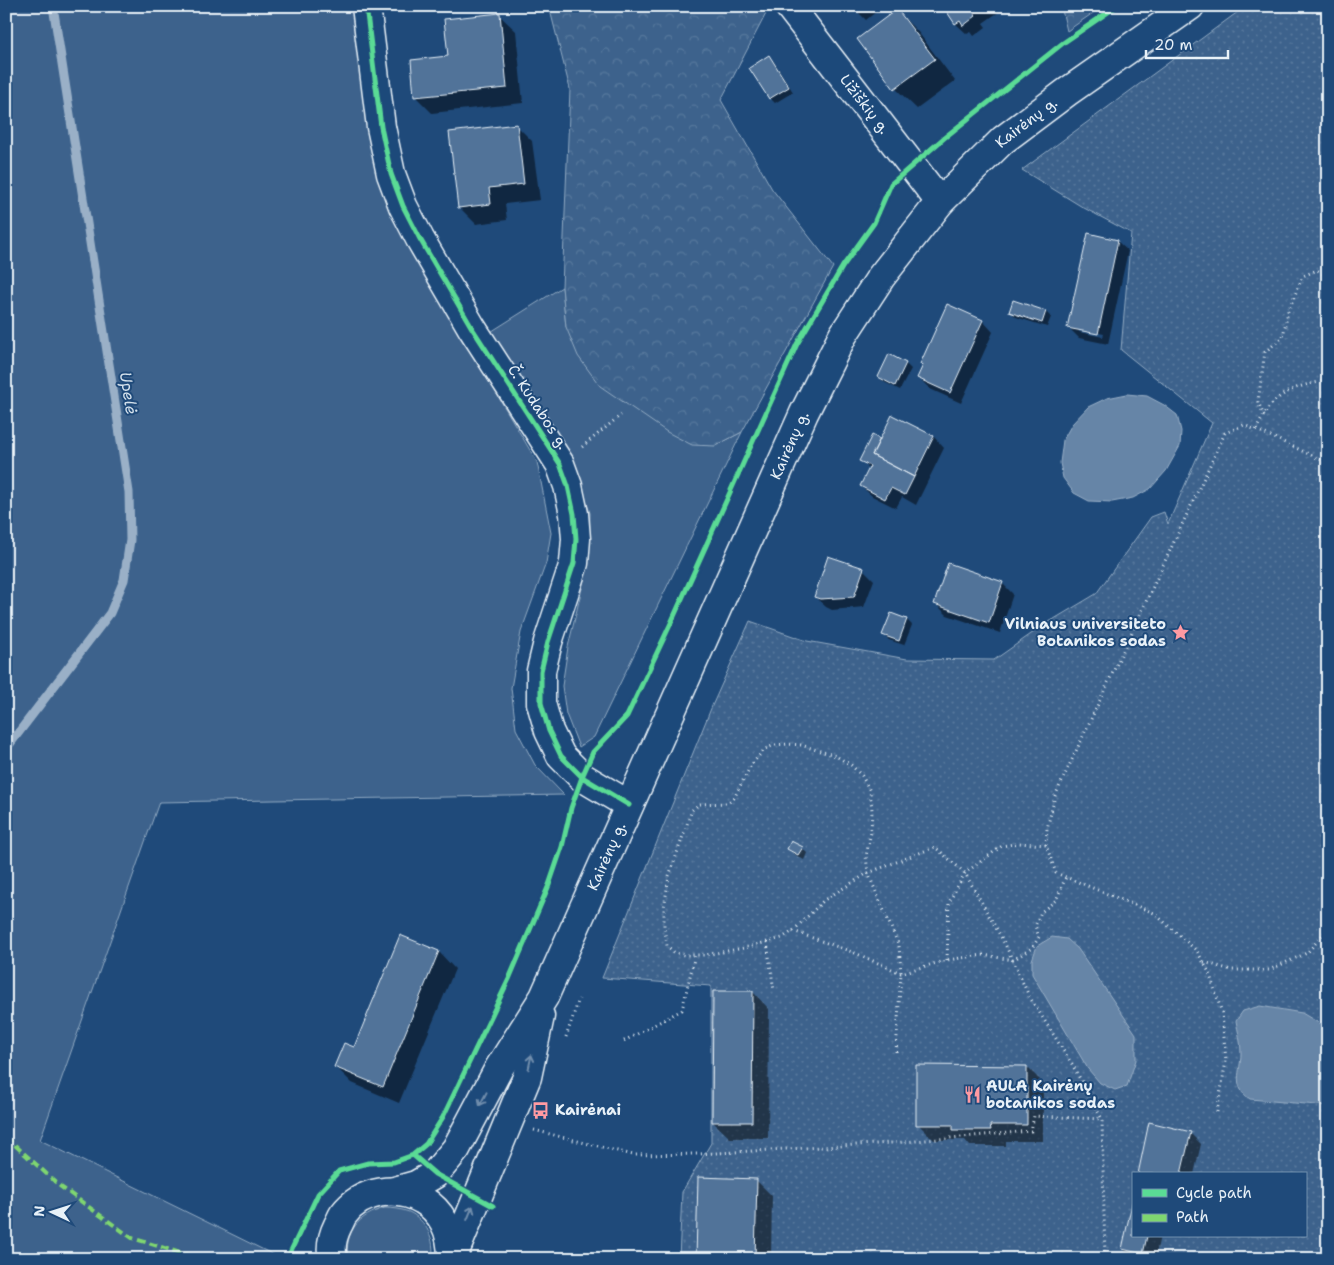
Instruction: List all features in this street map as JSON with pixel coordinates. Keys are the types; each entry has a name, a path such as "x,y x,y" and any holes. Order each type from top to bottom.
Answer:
{"main road":[{"name":"Č. Kudabos g.","path":"366,6 381,127 391,174 404,206 420,239 472,328 560,464 568,486 574,514 576,539 574,563 548,642 541,671 541,703 549,731 561,756 582,777 629,805"},
{"name":"Ližiškių g.","path":"790,6 940,202"},
{"name":"Kairėnų g.","path":"334,1246 344,1215 358,1201 376,1193 395,1191 416,1185 435,1174 456,1150 499,1068 544,997 804,413 843,335 881,277 940,202 1003,140 1067,92 1190,6"},
{"name":"Kairėnų g.","path":"452,1259 527,1077 544,997"},
{"path":"395,1191 414,1195 431,1205 444,1220 451,1238 452,1259"},
{"path":"319,1259 334,1246"}],"path":[{"path":"1264,416 1258,402 1265,352 1283,336 1288,311 1303,276 1317,270 1328,277"},
{"path":"1256,430 1268,408 1284,393 1314,382 1328,381"},
{"path":"560,464 621,415"},
{"path":"1217,1112 1226,1061 1222,1013 1210,972 1197,950 1154,913 1056,873 1046,846 1047,830 1055,796 1225,433 1244,426 1328,463"},
{"path":"896,1052 901,973 899,946 868,873 866,856 871,832 872,810 870,791 862,776 851,765 836,756 801,745 775,745 765,749 751,765 734,798 727,803 699,804 692,810 669,876 664,908 664,928 668,946 675,953 705,955 744,948 782,938 793,931 824,900 868,873 935,847 965,873 1006,944 1029,996 1072,1064 1102,1119 1105,1259"},
{"path":"947,960 949,902 965,873 1002,846 1019,843 1046,846"},
{"path":"793,931 855,953 901,973 947,960 983,955 1013,960 1032,948 1039,937 1035,926 1040,912 1056,900 1066,877"},
{"path":"1204,962 1231,970 1269,970 1307,953 1328,929"},
{"path":"767,942 774,992"},
{"path":"624,1041 682,1010 696,955"},
{"path":"529,1129 633,1155 699,1154 892,1143 1031,1131 1034,1116 1102,1119"}],"green space":[{"path":"6,6 356,6 408,244 537,462 551,533 546,563 521,632 511,688 516,729 535,765 564,795 159,802 40,1140 274,1255 270,1259 6,1259"},
{"path":"549,6 770,6 721,100 772,189 833,267 742,432 715,446 692,445 667,432 600,386 578,356 566,327 562,287 570,89"},
{"path":"1061,6 1103,6 1067,31"},
{"name":"Vilniaus universiteto Botanikos sodas","path":"1246,6 1328,6 1328,1259 679,1259 682,1192 711,1143 711,986 602,978 712,706 750,621 807,641 907,659 994,660 1044,625 1096,594 1151,517 1164,512 1168,524 1212,423 1121,350 1131,233 1084,208 1022,170"},
{"path":"562,287 566,327 715,446 742,432 594,737 579,747 566,714 562,686 568,647 589,559 590,513 578,476 549,419 489,333"},
{"path":"385,1208 409,1212 425,1225 431,1238 432,1259 348,1259 348,1240 355,1226 368,1215"}],"shaded area":[{"path":"1127,394 1147,396 1177,415 1181,431 1180,446 1166,471 1150,489 1133,498 1112,502 1089,501 1074,493 1063,478 1060,463 1063,440 1072,424 1088,407 1107,398"},
{"path":"1052,937 1067,939 1078,949 1136,1034 1136,1060 1127,1086 1115,1090 1100,1083 1088,1069 1032,974 1032,960 1037,946"},
{"path":"1260,1006 1302,1013 1322,1025 1328,1036 1328,1106 1250,1099 1244,1094 1238,1078 1241,1049 1236,1021 1243,1011"}],"building":[{"path":"943,6 981,6 973,12 976,16 963,26 960,21 955,24"},
{"path":"897,9 935,59 894,89 857,39"},
{"path":"500,13 507,88 414,97 411,60 448,56 444,19"},
{"path":"769,55 789,87 769,99 749,68"},
{"path":"517,124 524,184 489,188 491,204 458,208 449,132"},
{"path":"1088,233 1118,240 1098,334 1067,328"},
{"path":"1013,300 1046,311 1042,323 1009,312"},
{"path":"947,304 983,320 950,393 917,378 923,365 920,364"},
{"path":"889,354 906,363 895,386 878,377"},
{"path":"892,415 934,436 914,477 872,455"},
{"path":"872,435 880,439 872,455 914,477 905,495 891,488 885,499 860,486 870,466 859,461"},
{"path":"828,556 864,568 854,597 820,599 814,597"},
{"path":"948,563 1003,582 989,623 934,604"},
{"path":"891,613 907,619 899,641 882,635"},
{"path":"791,841 803,847 798,855 787,849"},
{"path":"400,935 439,951 383,1087 334,1067 344,1043 354,1047"},
{"path":"713,991 753,991 752,1122 712,1122"},
{"name":"AULA Kairėnų botanikos sodas","path":"916,1065 1027,1066 1027,1125 990,1125 991,1130 953,1130 953,1125 916,1125"},
{"path":"1149,1122 1191,1132 1181,1172 1138,1172"},
{"path":"698,1177 757,1179 755,1259 696,1259"},
{"path":"1132,1204 1132,1238 1147,1238 1143,1254 1122,1249"}],"waterway":[{"name":"Upelė","path":"6,749 110,613 124,580 130,540 129,492 53,6"}],"marked path":[{"path":"6,1137 61,1187 132,1238 200,1259"}],"cycle path":[{"path":"366,6 381,127 391,174 403,206 472,328 560,464 568,486 574,514 576,539 574,563 548,642 541,671 541,703 549,731 561,756 582,777 629,805"},
{"path":"287,1259 318,1194 339,1171 368,1163 394,1162 413,1155 426,1144 443,1117 509,979 549,885 562,847 571,808 593,752 627,716 797,344 843,266 874,223 891,184 944,138 1063,43 1117,6"},
{"path":"413,1155 435,1174 493,1206"}],"place":[{"name":"Vilniaus universiteto Botanikos sodas","path":"1180,633"},
{"name":"AULA Kairėnų botanikos sodas","path":"972,1095"},
{"name":"Kairėnai","path":"541,1110"}]}
